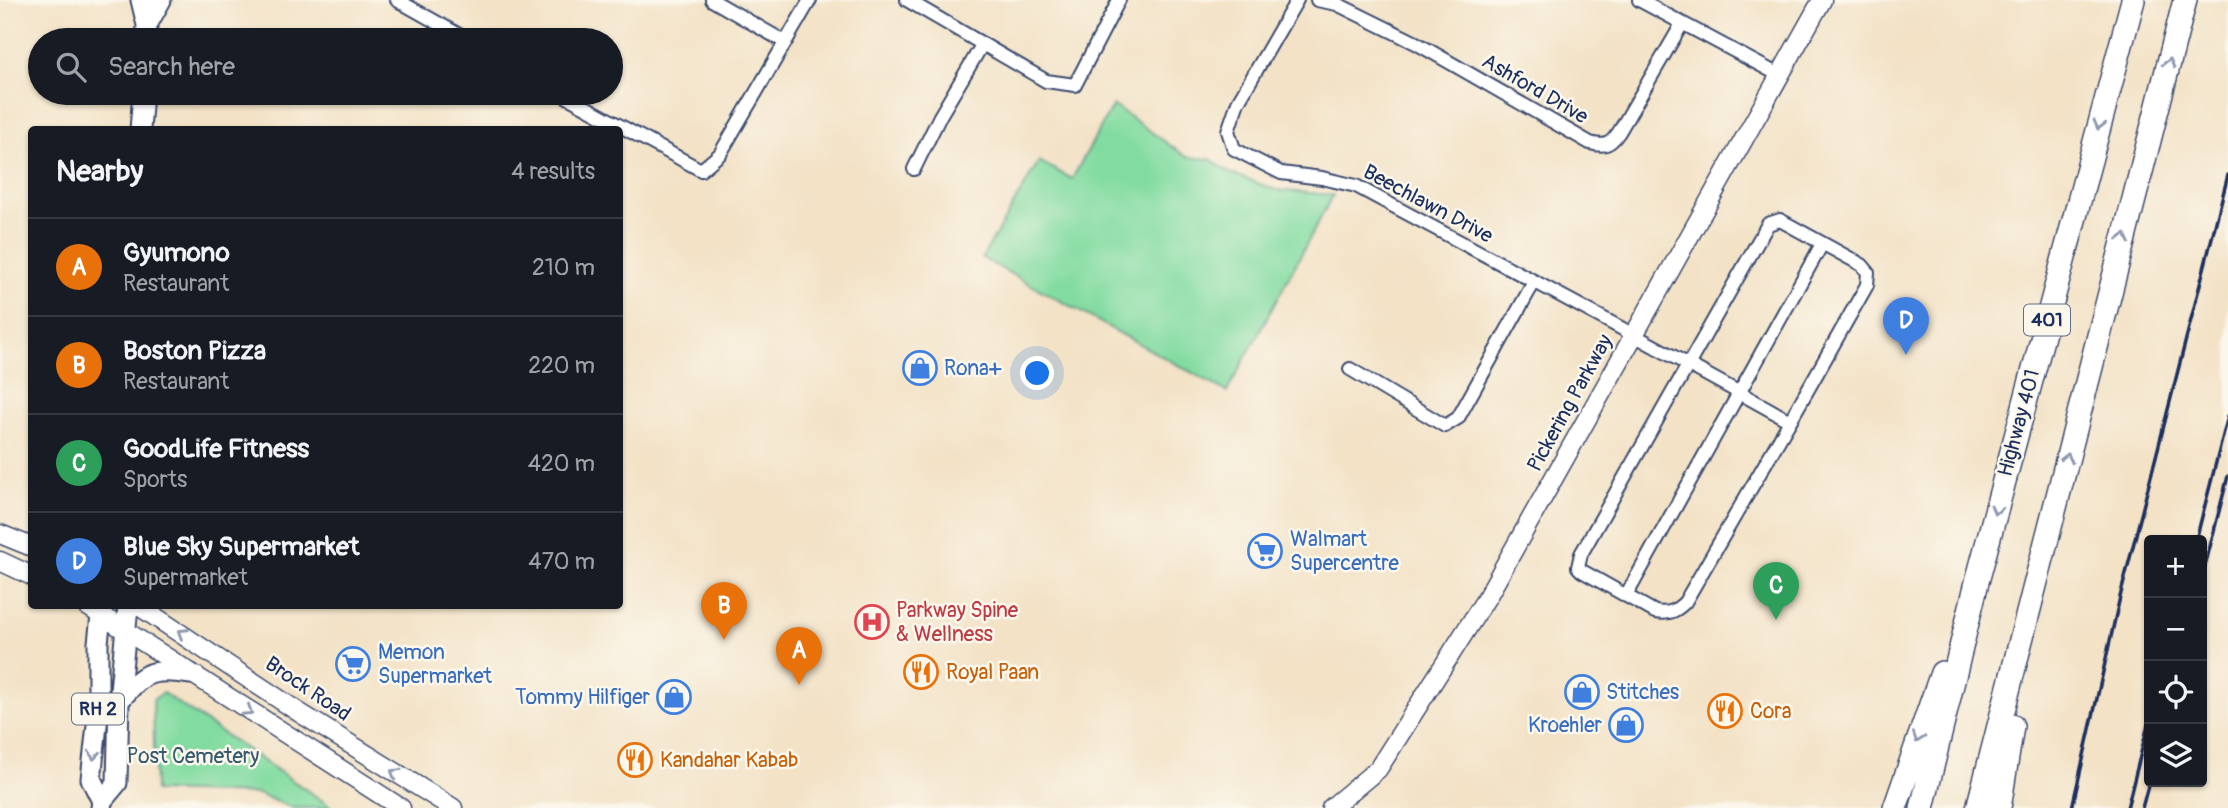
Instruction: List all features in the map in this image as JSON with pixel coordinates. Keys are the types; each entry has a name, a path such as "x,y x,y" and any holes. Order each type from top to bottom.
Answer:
{"highway":[{"name":"Highway 401","path":"1922,808 1977,582 2133,0"},
{"name":"401","path":"1978,808 2185,0"},
{"path":"1895,808 1914,748 1977,582"},
{"path":"1999,808 2026,619"}],"main road":[{"path":"141,0 146,28"},
{"path":"149,28 161,0"},
{"path":"140,126 142,105"},
{"name":"RH 2","path":"97,609 99,716 91,779 102,805"},
{"name":"RH 2","path":"102,805 117,783 119,701 128,609"},
{"path":"119,701 146,674 164,671 191,674"}],"street":[{"path":"397,0 447,28"},
{"path":"712,0 785,42"},
{"path":"623,127 701,170 720,154 810,0"},
{"path":"907,0 1046,80 1075,85 1119,0"},
{"name":"Beechlawn Drive","path":"1297,0 1238,102 1228,131 1234,149 1281,173 1356,186 1634,333 1790,421"},
{"name":"Ashford Drive","path":"1317,0 1337,4 1416,43 1590,143 1603,146 1611,143 1619,132 1682,24"},
{"path":"1639,0 1779,75"},
{"name":"Pickering Parkway","path":"1331,808 1378,769 1487,597 1822,0"},
{"path":"914,169 940,116 982,45"},
{"path":"582,105 620,126"},
{"path":"1780,220 1863,265 1868,272 1867,285 1685,602 1668,614 1655,612 1578,567 1581,554 1690,365 1768,224 1780,220"},
{"path":"1626,596 1822,244"},
{"path":"1350,369 1445,426 1458,418 1534,282"},
{"path":"0,534 28,545"},
{"path":"0,561 28,574"},
{"path":"98,609 191,674 401,808"},
{"name":"Brock Road","path":"144,609 300,713 453,808"}],"green space":[{"path":"1113,105 1187,157 1210,159 1230,173 1276,190 1333,195 1227,392 982,258 1039,161 1072,179"},
{"name":"Post Cemetery","path":"163,693 333,808 293,808 258,794 155,791 153,700"}],"railway":[{"path":"2072,808 2120,597 2228,175"},
{"path":"2197,535 2228,416"},
{"path":"2207,558 2228,476"},
{"path":"2127,808 2148,724"},
{"path":"2142,808 2148,787"}],"place":[{"name":"Blue Sky Supermarket","path":"1906,355"},
{"name":"Rona+","path":"920,368"},
{"name":"Walmart Supercentre","path":"1265,551"},
{"name":"GoodLife Fitness","path":"1776,620"},
{"name":"Parkway Spine & Wellness","path":"872,622"},
{"name":"Boston Pizza","path":"724,640"},
{"name":"Memon Supermarket","path":"353,664"},
{"name":"Royal Paan","path":"921,672"},
{"name":"Gyumono","path":"799,685"},
{"name":"Stitches","path":"1582,692"},
{"name":"Tommy Hilfiger","path":"674,697"},
{"name":"Cora","path":"1725,711"},
{"name":"Kroehler","path":"1626,725"},
{"name":"Kandahar Kabab","path":"635,760"}]}
